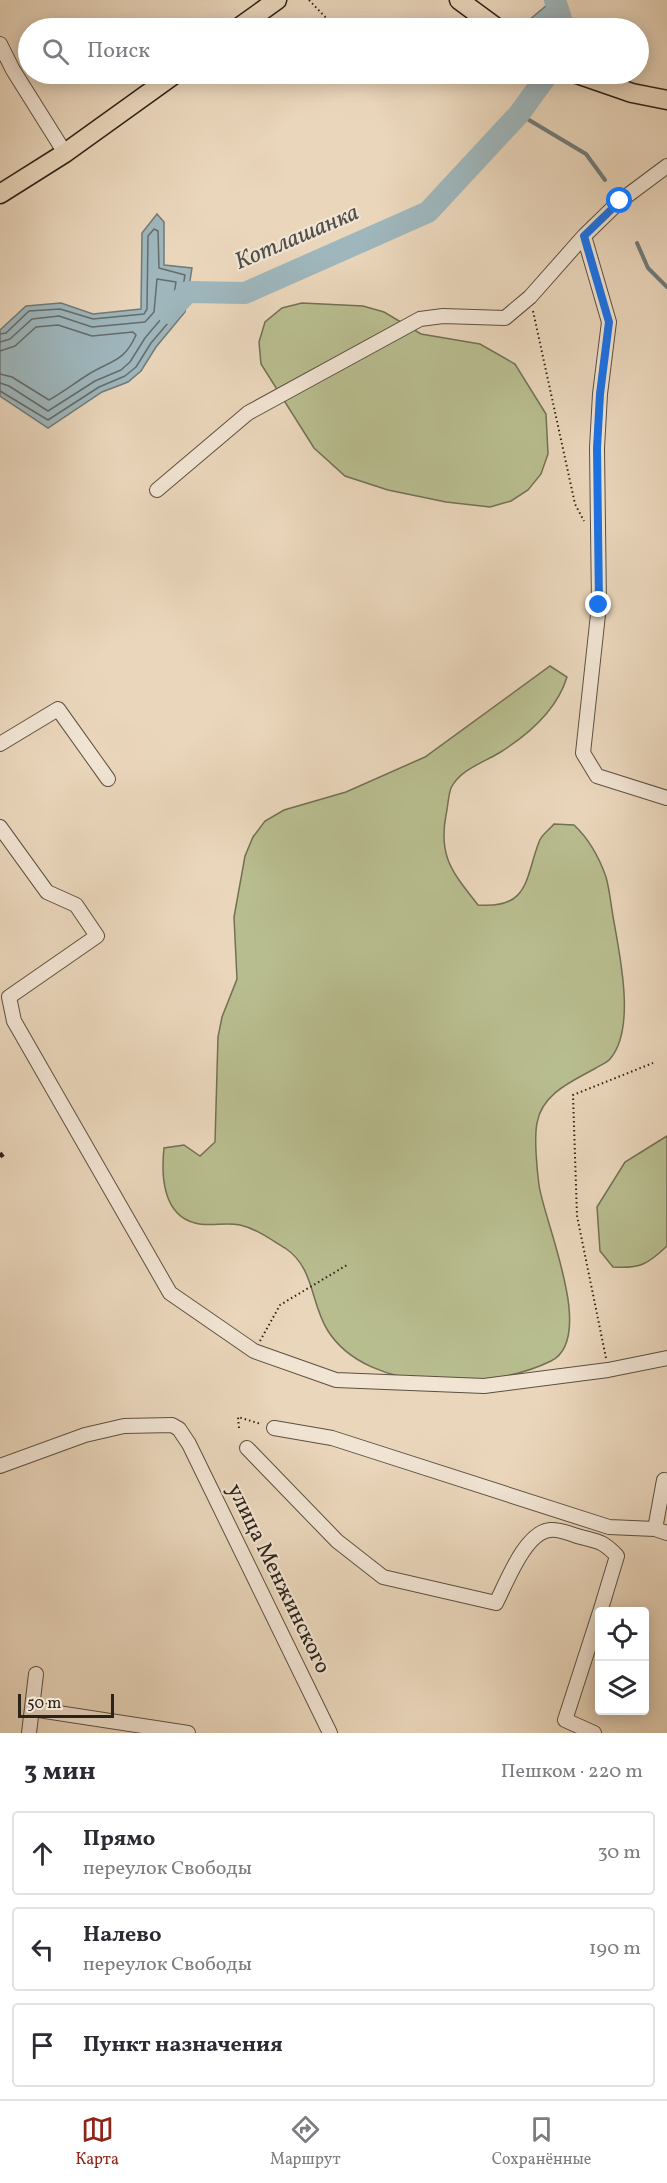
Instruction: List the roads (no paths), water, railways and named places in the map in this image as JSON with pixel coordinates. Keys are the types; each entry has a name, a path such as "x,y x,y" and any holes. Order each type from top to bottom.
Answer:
{"main road":[{"path":"459,0 483,18"},
{"path":"250,18 269,3"},
{"path":"0,194 65,153 161,84"},
{"path":"606,84 632,93 667,100"}],"street":[{"path":"0,44 18,78"},
{"path":"22,84 65,153"},
{"path":"157,490 248,413 420,319 443,316 505,318 530,297 584,236 620,201 667,165"},
{"path":"584,236 609,322 600,394 599,605 583,753 597,776 667,798"},
{"path":"0,744 58,709 108,779"},
{"path":"0,827 47,892 76,905 98,936 9,997 14,1021 170,1293 254,1351 336,1380 484,1386 608,1370 667,1358"},
{"name":"улица Менжинского","path":"0,1466 85,1434 124,1426 172,1425 179,1429 189,1443 330,1733"},
{"path":"274,1428 332,1438 609,1527 661,1531 664,1480 667,1481"},
{"path":"247,1448 337,1541 383,1577 496,1603 524,1550 540,1533 549,1530 562,1531 604,1542 617,1556 602,1607"},
{"path":"604,1542 609,1527"},
{"path":"594,1733 565,1720 595,1627"},
{"path":"29,1733 36,1674"},
{"path":"32,1709 188,1733"}],"water":[{"path":"553,0 560,15 556,18 532,18"},
{"path":"157,214 164,222 164,265 192,268 185,312 156,347 141,371 128,382 102,392 48,428 0,396 0,330 26,306 61,303 93,314 141,309 142,233"}],"waterway":[{"path":"555,0 561,18"},
{"name":"Котлашанка","path":"168,313 188,292 245,293 428,212 519,114 541,84"},
{"path":"519,114 586,154 605,180"},
{"path":"637,243 648,268 667,287"}],"railway":[{"path":"0,1153 3,1157"}]}
